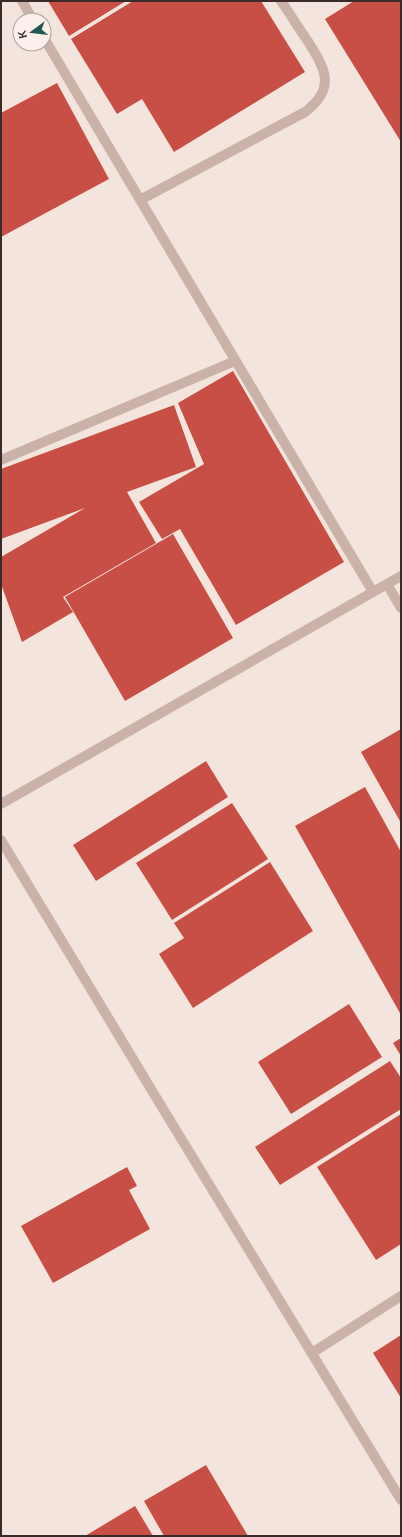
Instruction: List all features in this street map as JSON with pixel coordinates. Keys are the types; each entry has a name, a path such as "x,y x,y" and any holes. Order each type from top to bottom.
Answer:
{"street":[{"path":"22,1 28,12"},
{"path":"140,200 305,112 314,105 321,96 325,86 325,78 321,62 281,1"},
{"path":"52,52 373,592"},
{"path":"1,460 236,361"},
{"path":"1,804 401,576"},
{"path":"387,584 401,608"},
{"path":"1,840 154,1094 399,1493"},
{"path":"312,1353 401,1296"}],"building":[{"path":"48,1 126,1 69,36"},
{"path":"133,1 261,1 305,72 174,152 142,99 117,114 71,39"},
{"path":"354,1 401,1 401,142 325,19"},
{"path":"57,83 109,179 1,237 1,113"},
{"path":"233,371 344,562 236,625 180,529 162,539 139,502 204,464 178,403"},
{"path":"174,405 196,467 127,492 156,543 63,597 73,612 22,642 1,584 1,557 85,508 1,539 1,469"},
{"path":"173,534 233,638 125,701 65,597"},
{"path":"401,729 401,823 361,752"},
{"path":"206,761 228,797 96,881 73,845"},
{"path":"365,787 401,852 401,1015 295,826"},
{"path":"232,803 268,859 172,920 136,863"},
{"path":"270,862 313,931 193,1008 159,954 184,938 174,923"},
{"path":"349,1004 382,1057 291,1114 258,1062"},
{"path":"401,1038 401,1056 393,1043"},
{"path":"390,1061 401,1078 401,1109 280,1185 255,1147"},
{"path":"401,1114 401,1244 376,1260 317,1167"},
{"path":"127,1167 137,1186 129,1190 150,1229 53,1283 21,1226"},
{"path":"401,1335 401,1398 373,1353"},
{"path":"206,1465 248,1536 164,1536 144,1501"},
{"path":"135,1506 153,1536 85,1536"}]}
